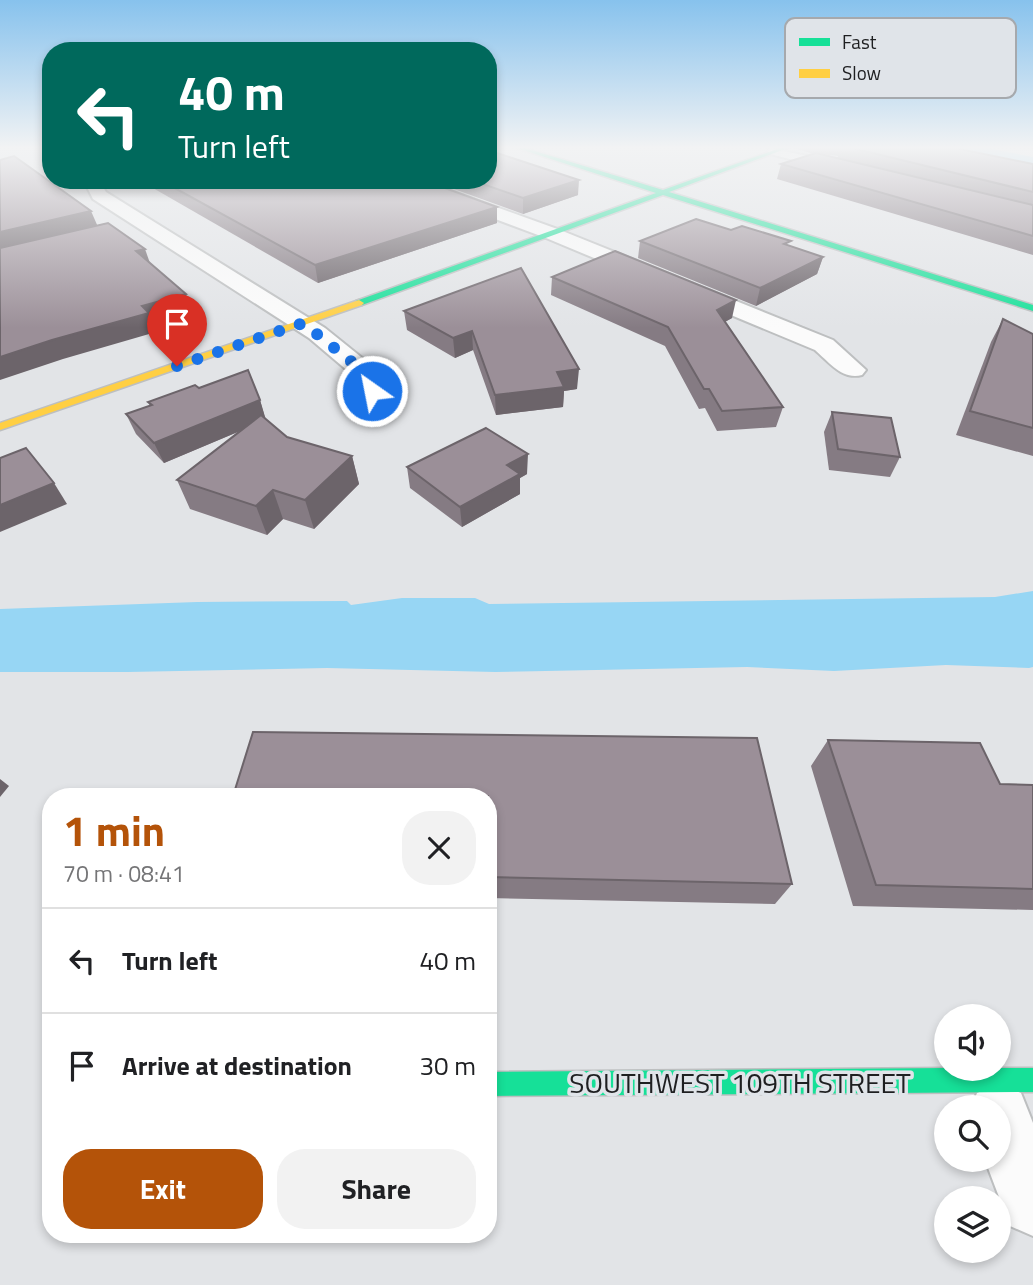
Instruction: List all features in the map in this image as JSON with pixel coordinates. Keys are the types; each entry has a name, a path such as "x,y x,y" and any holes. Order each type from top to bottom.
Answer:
{"street":[{"path":"113,208 133,227 303,323 367,374 377,408"},
{"path":"481,208 552,234 824,345 853,370"},
{"path":"0,427 303,323 622,208"},
{"path":"711,208 1033,308"},
{"name":"SOUTHWEST 109TH STREET","path":"497,1084 961,1095"},
{"path":"1011,1122 1033,1203"}],"water":[{"path":"1033,591 1033,667 1029,668 946,665 834,671 747,667 495,672 327,668 0,672 0,609 197,602 347,601 351,605 402,598 475,598 489,604 995,597"}],"building":[{"path":"0,208 87,208 91,211 0,232"},
{"path":"211,208 494,208 315,265"},
{"path":"935,208 1033,208 1033,236"},
{"path":"696,219 731,230 742,226 791,241 784,244 823,257 760,288 640,241"},
{"path":"108,223 145,249 136,251 186,294 142,306 149,313 0,357 0,248"},
{"path":"615,251 736,300 717,310 783,407 722,411 709,389 704,389 668,327 552,277"},
{"path":"521,268 579,369 557,372 564,387 495,395 472,331 453,338 404,311"},
{"path":"1003,319 1033,334 1033,428 970,411"},
{"path":"248,370 260,400 154,443 126,414 152,405 148,402 195,385 199,388"},
{"path":"832,412 891,418 900,457 838,449"},
{"path":"261,415 287,437 352,456 305,500 273,490 256,506 177,480"},
{"path":"486,428 528,454 507,465 520,474 460,507 407,467"},
{"path":"26,448 54,483 0,505 0,458"},
{"path":"253,732 757,738 792,884 497,877 497,788 236,788"},
{"path":"828,740 980,743 1000,784 1033,785 1033,889 876,885"}],"traffic: fast":[{"path":"359,303 620,208"},
{"path":"712,208 1033,308"},
{"path":"497,1084 1033,1080"}],"traffic: slow":[{"path":"0,427 359,303"}],"route":[{"path":"177,366 303,323 367,374 372,391"}]}
